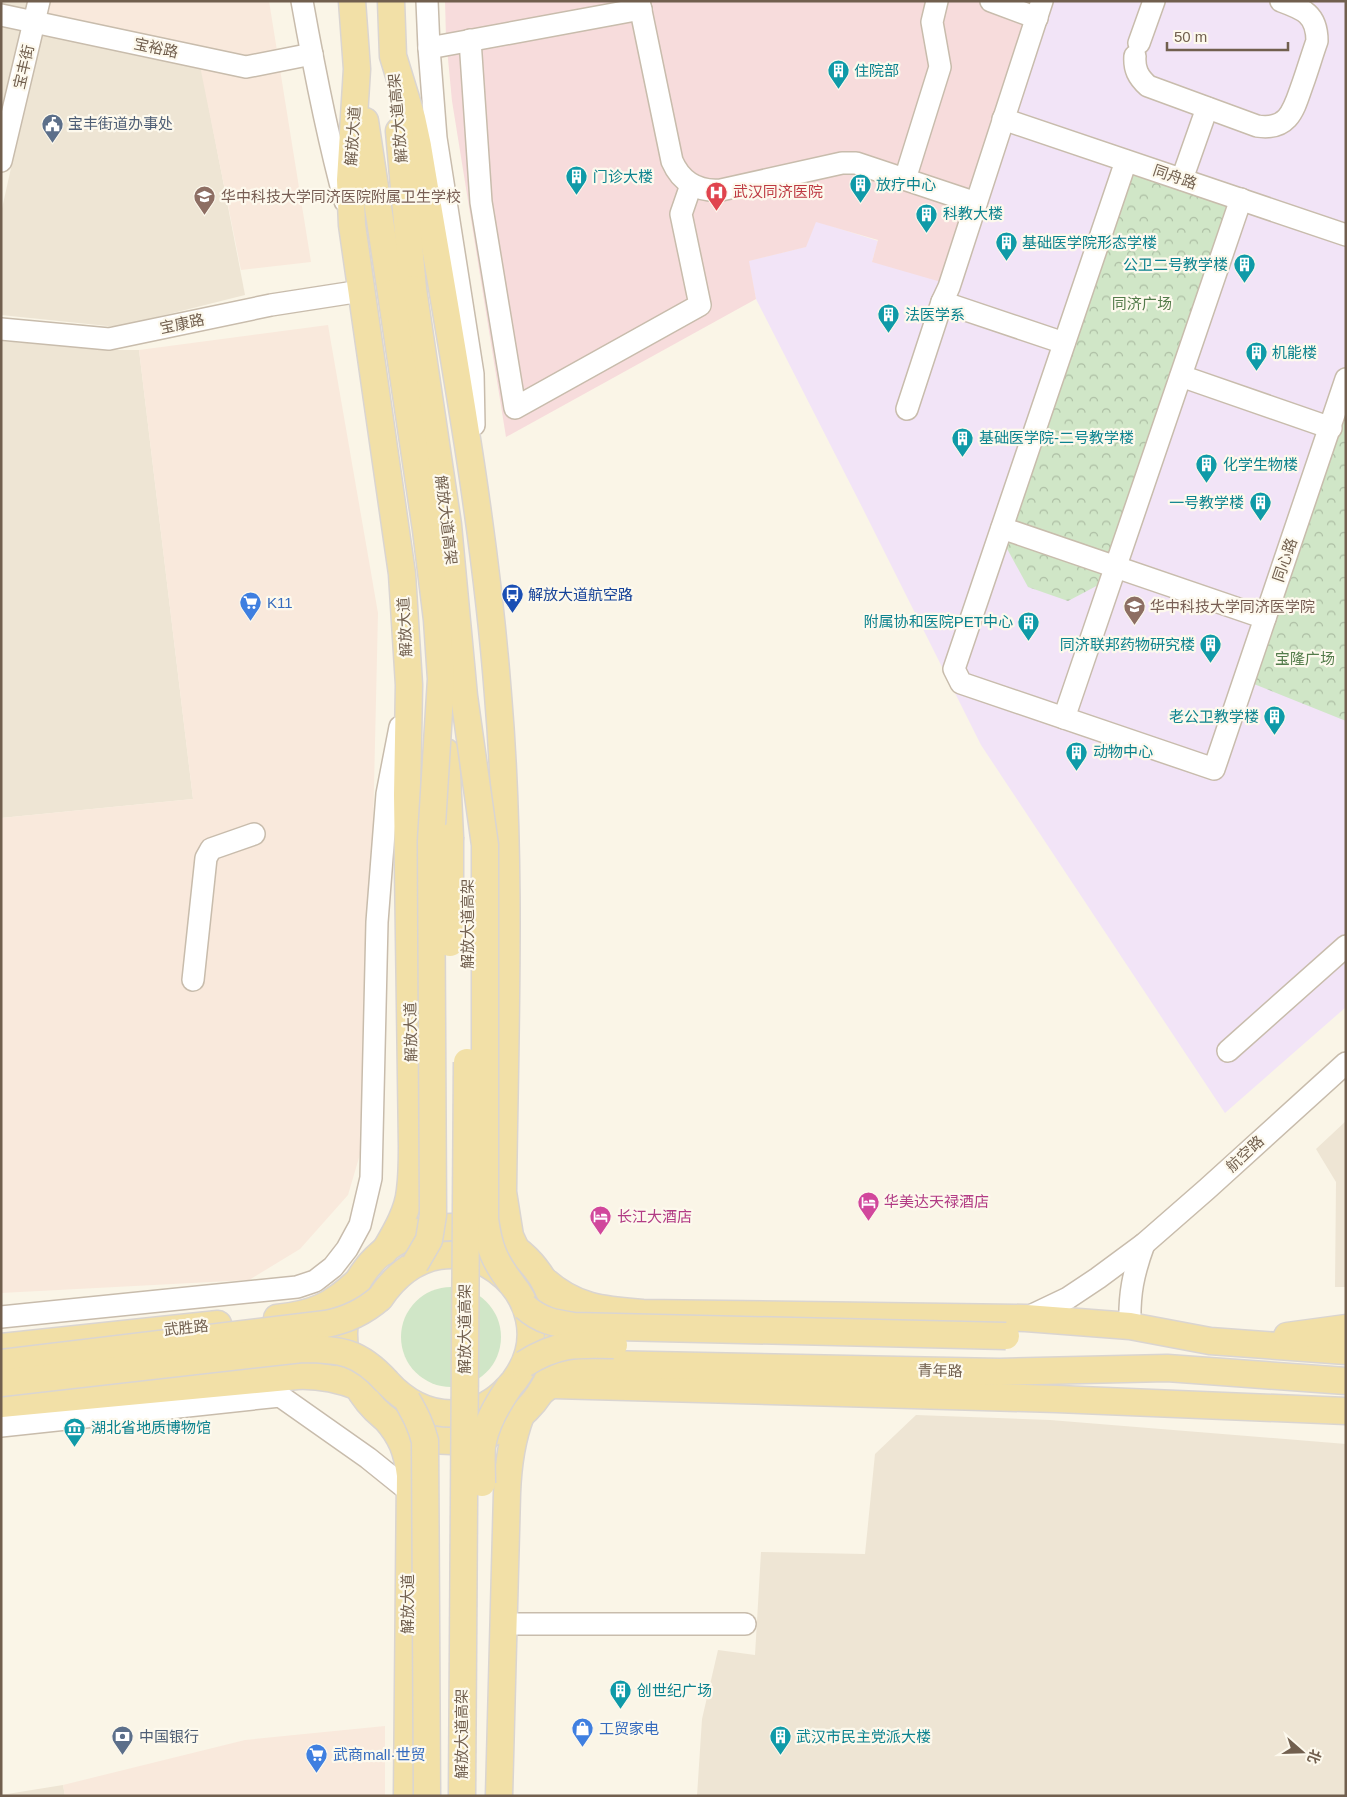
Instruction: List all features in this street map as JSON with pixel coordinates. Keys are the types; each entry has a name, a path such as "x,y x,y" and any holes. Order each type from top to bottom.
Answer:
{"main road":[{"name":"解放大道","path":"352,1 357,68 350,180 352,225 402,574 409,685 407,795 412,1146 410,1191 400,1222 384,1252"},
{"path":"391,1 393,56 412,118 477,507 498,694 506,847 503,1192 510,1236 516,1249"},
{"name":"解放大道高架","path":"393,56 402,291 437,620 450,837 444,1796"},
{"name":"解放大道高架","path":"357,68 448,525 464,696 468,846 462,1796"},
{"path":"428,211 436,138"},
{"path":"402,574 484,564"},
{"path":"415,1264 429,1240 433,1215 431,841 441,679"},
{"path":"464,696 485,845 485,1219 491,1251 525,1307 536,1317 586,1326 1004,1344 1167,1368"},
{"path":"409,918 506,917"},
{"path":"453,1227 471,1229 488,1234 516,1249 536,1268 552,1297 557,1322 558,1346 546,1388 521,1415 504,1427 482,1436 458,1441 436,1440 417,1436 399,1428 386,1419 374,1408 358,1387 347,1356 345,1337 346,1317 351,1298 360,1279 369,1267 384,1252 400,1241 434,1229 453,1227"},
{"path":"1,1363 301,1327 344,1320 369,1308 401,1273 415,1264 436,1257 459,1256 474,1259 488,1264 511,1283"},
{"name":"武胜路","path":"1,1347 290,1317 312,1312 328,1305 342,1296 360,1279"},
{"path":"544,1280 557,1292 570,1299 602,1310 1026,1318 1130,1326 1210,1341"},
{"path":"479,1796 482,1448 492,1416 524,1364 528,1350 529,1335 525,1307"},
{"path":"1236,1343 1346,1328"},
{"path":"524,1364 548,1350 565,1345 581,1344 1004,1344 1210,1341 1346,1351"},
{"path":"1,1383 292,1350 318,1349 352,1355 363,1360 373,1366 396,1392 407,1400 421,1408 436,1412 452,1414 468,1412 497,1398 509,1387"},
{"name":"青年路","path":"546,1388 574,1370 601,1364 1000,1372 1167,1368 1346,1381"},
{"path":"1,1404 297,1376 322,1376 343,1380 358,1387"},
{"path":"546,1388 601,1385 1057,1399 1346,1411"},
{"path":"407,1400 422,1427 425,1441 427,1796"},
{"path":"499,1796 502,1624 508,1474 514,1433 521,1415"},
{"name":"解放大道","path":"386,1419 398,1432 404,1447 409,1470 407,1796"}],"street":[{"name":"宝丰街","path":"1,161 39,1"},
{"path":"302,1 338,174 352,225"},
{"path":"427,1 436,138 473,374 477,507"},
{"path":"905,179 940,67 932,22 937,1"},
{"path":"907,409 1040,10 991,1"},
{"path":"1154,1 1137,50 1134,64 1136,73 1148,86 1257,126 1266,127 1282,122 1294,110 1317,41 1317,32 1310,16 1304,10 1281,1"},
{"path":"429,48 640,5 672,161 679,174 691,185 706,190 721,190 849,163 865,165 976,203"},
{"name":"宝裕路","path":"1,15 246,67 312,54"},
{"path":"470,40 481,202 515,408 700,305 681,214 691,185"},
{"path":"1182,179 1207,108"},
{"name":"同舟路","path":"1004,120 1346,235"},
{"path":"1126,161 954,669 961,683 1064,718 1241,199"},
{"name":"宝康路","path":"1,329 109,339 271,305 361,291"},
{"path":"942,302 1064,343"},
{"path":"1180,376 1330,428"},
{"name":"同心路","path":"1064,718 1214,769 1346,379"},
{"path":"1002,528 1266,618"},
{"path":"1,1318 297,1288 315,1281 333,1267 347,1249 360,1224 372,1178 377,922 384,824 387,794 409,685"},
{"path":"193,980 206,858 211,848 254,834"},
{"path":"1228,1051 1346,946"},
{"name":"航空路","path":"1026,1318 1068,1298 1144,1244 1346,1063"},
{"name":"航空路","path":"1130,1326 1131,1288 1135,1267 1144,1244"},
{"path":"1,1426 280,1396 368,1458 409,1492"},
{"path":"502,1624 745,1624"}],"shaded area":[{"path":"1,1 29,1 27,12 1,6"},
{"path":"48,1 269,1 311,262 241,270 196,46 45,15"},
{"name":"武汉同济医院","path":"445,1 1035,1 941,282 872,262 878,240 816,222 806,247 749,261 756,299 506,437 452,101 446,38"},
{"name":"华中科技大学同济医学院","path":"1035,1 1346,1 1346,1007 1225,1113 981,745 756,299 748,261 805,247 816,221 878,241 872,262"},
{"path":"45,15 197,46 245,295 117,327 1,315 1,213"},
{"path":"1,23 22,27 1,109"},
{"path":"328,325 378,613 366,1134 348,1195 300,1249 249,1280 1,1293 1,818 193,799 139,350"},
{"path":"1,341 139,350 193,799 1,818"},
{"path":"1346,1121 1346,1287 1335,1287 1336,1182 1316,1149"},
{"path":"916,1415 1050,1420 1346,1444 1346,1796 697,1796 702,1719 718,1650 755,1655 761,1552 865,1554 875,1454"},
{"path":"385,1726 385,1796 65,1796 63,1785 245,1740"},
{"path":"63,1785 65,1796 1,1796 1,1795"}],"green space":[{"name":"同济广场","path":"1131,173 1231,207 1104,582 1068,601 1028,587 1005,545"},
{"name":"宝隆广场","path":"1346,407 1346,721 1254,684"},
{"path":"451,1287 470,1290 487,1301 498,1318 501,1337 498,1356 487,1373 470,1384 451,1387 432,1384 415,1373 404,1356 401,1337 404,1318 415,1301 432,1290"}],"place":[{"name":"住院部","path":"838,90"},
{"name":"宝丰街道办事处","path":"52,143"},
{"name":"门诊大楼","path":"577,196"},
{"name":"放疗中心","path":"860,204"},
{"name":"武汉同济医院","path":"717,211"},
{"name":"华中科技大学同济医院附属卫生学校","path":"205,216"},
{"name":"科教大楼","path":"927,233"},
{"name":"基础医学院形态学楼","path":"1006,262"},
{"name":"公卫二号教学楼","path":"1244,284"},
{"name":"法医学系","path":"889,334"},
{"name":"机能楼","path":"1256,372"},
{"name":"基础医学院-二号教学楼","path":"963,457"},
{"name":"化学生物楼","path":"1207,484"},
{"name":"一号教学楼","path":"1260,522"},
{"name":"解放大道航空路","path":"512,614"},
{"name":"K11","path":"251,622"},
{"name":"华中科技大学同济医学院","path":"1134,626"},
{"name":"附属协和医院PET中心","path":"1029,641"},
{"name":"同济联邦药物研究楼","path":"1211,664"},
{"name":"老公卫教学楼","path":"1275,736"},
{"name":"动物中心","path":"1077,771"},
{"name":"华美达天禄酒店","path":"868,1221"},
{"name":"长江大酒店","path":"601,1236"},
{"name":"湖北省地质博物馆","path":"75,1447"},
{"name":"创世纪广场","path":"621,1710"},
{"name":"工贸家电","path":"583,1748"},
{"name":"中国银行","path":"123,1756"},
{"name":"武汉市民主党派大楼","path":"780,1756"},
{"name":"武商mall·世贸","path":"317,1774"}]}
